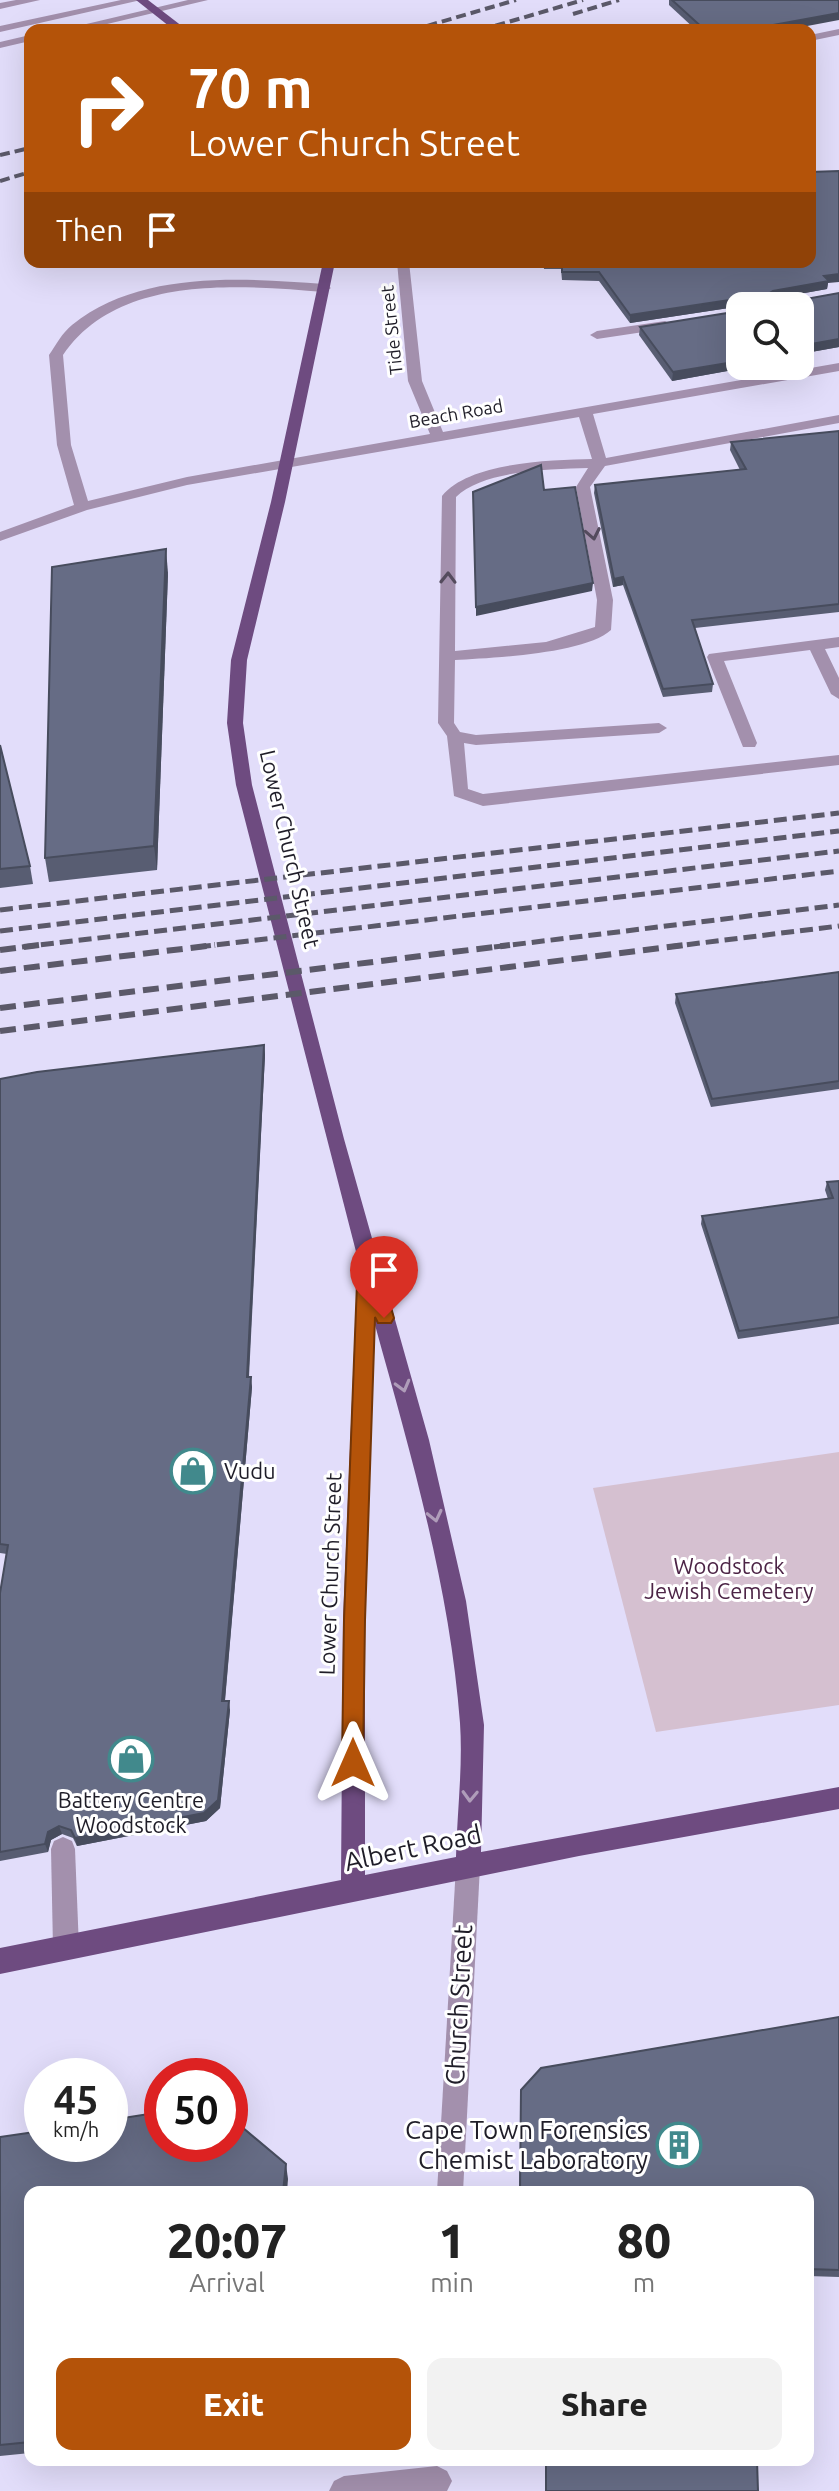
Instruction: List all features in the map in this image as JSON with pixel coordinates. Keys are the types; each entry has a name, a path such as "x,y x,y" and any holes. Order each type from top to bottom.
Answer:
{"main road":[{"path":"138,0 173,24"},
{"name":"Lower Church Street","path":"328,268 278,502 239,660 235,723 244,785 334,1139 418,1440 455,1601 472,1725 468,1866"},
{"name":"Lower Church Street","path":"353,1892 354,1620 367,1257"},
{"name":"Albert Road","path":"0,1961 353,1892 468,1866 839,1798"}],"street":[{"path":"0,6 35,0"},
{"path":"0,29 138,0"},
{"path":"94,24 203,0"},
{"path":"816,37 839,32"},
{"path":"0,45 24,39"},
{"name":"Tide Street","path":"404,268 415,381 439,438"},
{"path":"82,507 64,445 56,355 76,327 107,309 147,294 257,282 324,288"},
{"path":"597,335 678,322"},
{"name":"Beach Road","path":"0,537 82,507 187,481 839,367"},
{"path":"585,412 600,463"},
{"path":"839,419 600,463 538,465 501,473 457,488 449,496 446,656 446,723 455,736 460,792 471,798 483,800 839,760"},
{"path":"446,656 510,651 588,637 603,630 605,600 583,487 585,480 600,463"},
{"path":"749,743 715,657 839,642"},
{"path":"815,645 839,694"},
{"path":"455,736 476,740 659,728"},
{"path":"63,1849 66,1948"},
{"name":"Church Street","path":"450,2186 468,1866"},
{"path":"344,2491 437,2477"}],"green space":[{"name":"Woodstock Jewish Cemetery","path":"839,1452 839,1705 656,1732 593,1488"}],"building":[{"path":"672,0 839,0 839,13 779,24 698,24"},
{"path":"839,171 839,274 824,276 829,281 771,292 726,292 726,301 630,315 599,272 562,272 562,268 816,268 816,172"},
{"path":"839,293 839,339 814,343 814,298"},
{"path":"726,313 726,363 673,372 640,327"},
{"path":"839,431 839,604 692,620 713,684 663,689 623,577 614,579 595,485 746,469 731,442"},
{"path":"541,465 544,490 575,487 593,583 476,607 473,492"},
{"path":"166,549 154,846 45,858 52,567"},
{"path":"0,745 30,866 0,869"},
{"path":"839,972 839,1081 712,1099 676,994"},
{"path":"264,1045 247,1377 251,1377 222,1701 229,1701 218,1800 204,1813 75,1838 71,1830 59,1826 48,1832 45,1844 0,1852 0,1593 8,1545 0,1544 0,1079"},
{"path":"839,1181 839,1317 739,1331 702,1216 833,1198 827,1182"},
{"name":"Cape Town Forensics Chemist Laboratory","path":"839,2017 839,2270 814,2269 814,2186 520,2186 521,2090 541,2068"},
{"path":"144,2115 144,2162 248,2162 248,2132 286,2164 284,2186 24,2186 24,2443 0,2445 0,2137 24,2134 24,2162 128,2162 128,2117"},
{"path":"546,2466 757,2466 758,2491 546,2491"}],"railway":[{"path":"434,24 516,0"},
{"path":"501,24 583,0"},
{"path":"573,14 619,0"},
{"path":"0,155 24,149"},
{"path":"0,181 24,174"},
{"path":"0,910 839,813"},
{"path":"0,931 839,831"},
{"path":"39,945 839,851"},
{"path":"198,947 839,871"},
{"path":"494,947 839,905"},
{"path":"672,947 839,926"},
{"path":"0,950 39,945"},
{"path":"22,947 39,945"},
{"path":"0,971 215,945"},
{"path":"0,1008 510,945"},
{"path":"672,947 684,945"},
{"path":"668,947 672,947"},
{"path":"0,1031 672,947"}],"place":[{"name":"Vudu","path":"193,1471"},
{"name":"Battery Centre Woodstock","path":"131,1759"},
{"name":"Cape Town Forensics Chemist Laboratory","path":"679,2145"}],"route":[{"path":"353,1763 354,1620 367,1257 384,1318"}]}
